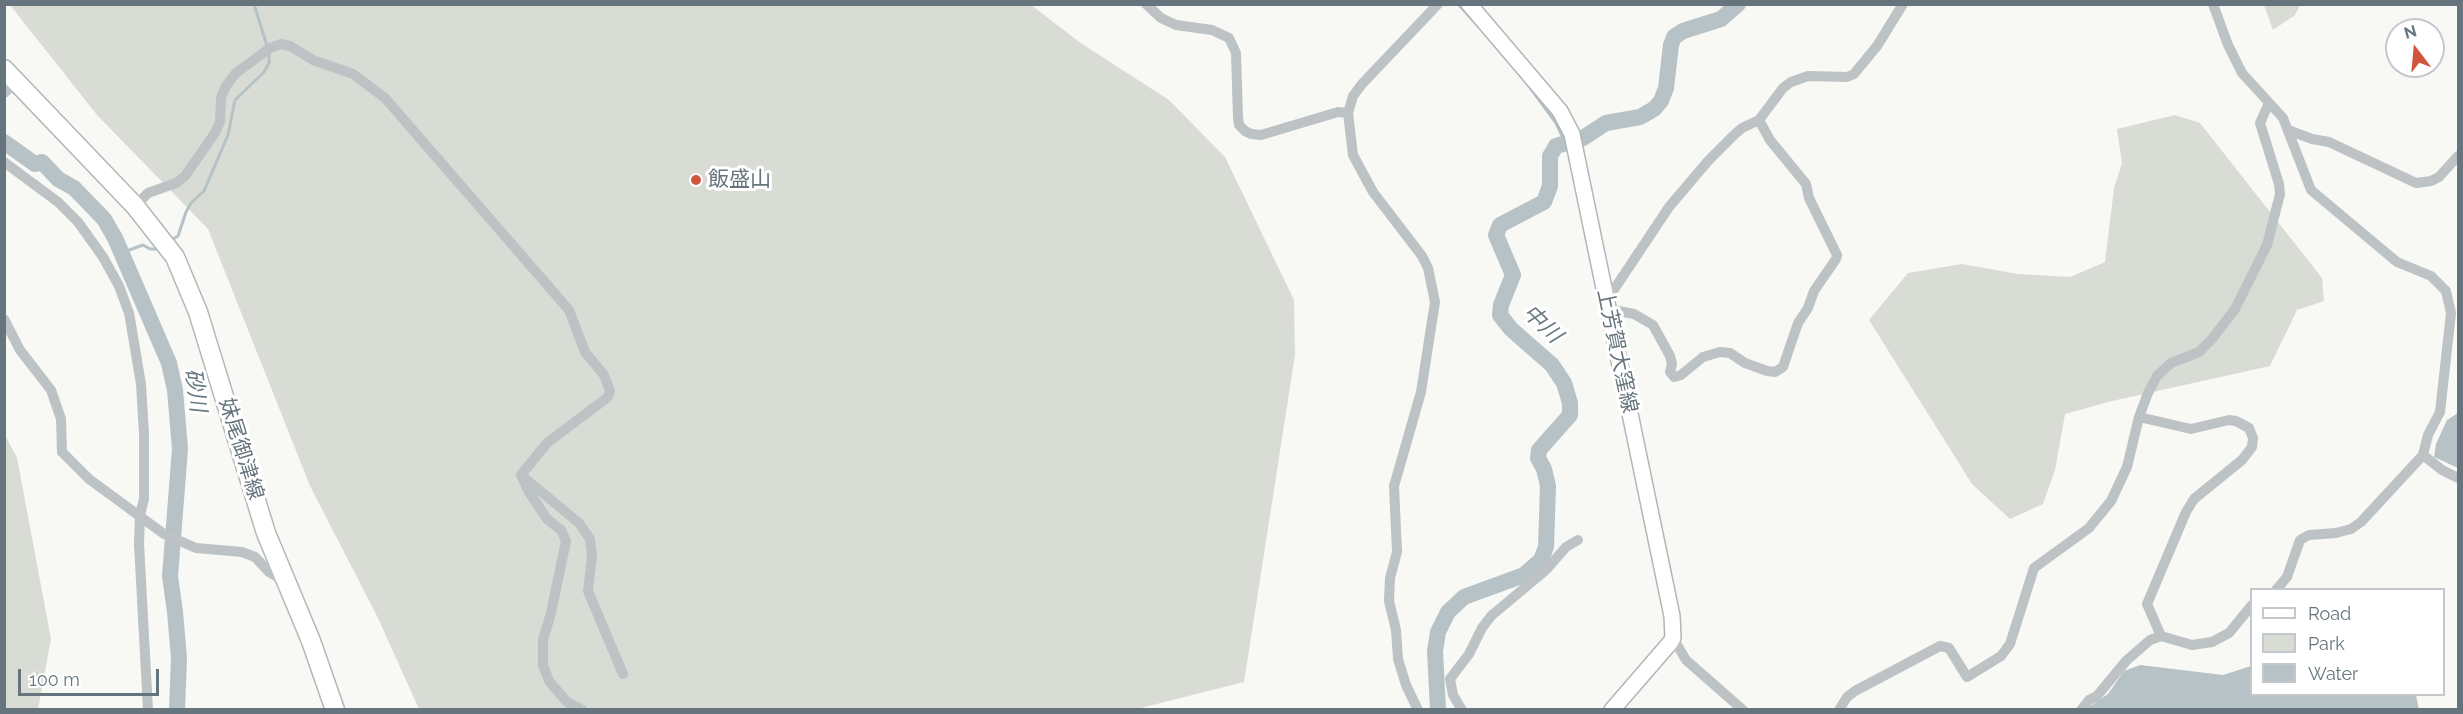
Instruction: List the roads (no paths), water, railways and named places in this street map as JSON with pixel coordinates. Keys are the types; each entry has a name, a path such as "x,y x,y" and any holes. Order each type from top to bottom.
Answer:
{"main road":[{"name":"上芳賀大窪線","path":"1469,4 1560,111 1573,141 1672,616 1673,638"},
{"name":"妹尾御津線","path":"8,81 135,206 175,257 198,312 266,533 328,684 335,710"},
{"path":"1612,710 1673,638"}],"street":[{"path":"1146,4 1161,18 1176,25 1212,30 1228,38 1236,53 1238,118 1239,125 1245,131 1261,135 1338,112 1348,112"},
{"path":"1418,710 1406,685 1398,659 1396,630 1389,601 1390,578 1397,552 1394,486 1421,392 1435,302 1428,268 1422,256 1373,192 1353,155 1348,112 1353,96 1362,84 1438,4"},
{"path":"1759,120 1770,140 1806,184 1809,198 1836,259 1814,291 1808,308 1798,323 1783,367 1775,372 1767,371 1745,363 1730,353 1720,352 1703,357 1681,375 1674,377 1670,372 1672,363 1670,356 1653,325 1607,302 1613,291 1669,207 1708,161 1742,128 1759,120 1784,88 1799,78 1808,76 1847,77 1854,74 1877,46 1904,4"},
{"path":"2213,4 2228,45 2242,73 2283,118 2311,190 2397,262 2431,276 2446,291 2451,313 2440,412 2428,435 2423,455 2352,529 2309,535 2300,540 2287,577 2278,588"},
{"path":"135,206 148,194 176,183 185,176 215,133 220,122 221,97 226,86 236,73 268,49 280,44 290,46 313,60 353,74 385,98 569,310 585,352 604,375 610,391 608,397 547,442 521,475"},
{"path":"1839,710 1847,697 1940,646 1949,648 1967,677 2001,656 2010,644 2012,630 2034,568 2089,528 2111,501 2127,467 2139,417 2157,376 2171,363 2199,352 2212,339 2235,309 2266,245 2280,194 2260,123 2270,103"},
{"path":"2288,130 2312,139 2329,142 2416,183 2431,181 2439,177 2458,156"},
{"path":"4,162 58,202 78,222 103,257 119,286 129,313 141,384 144,499 140,515 139,544 148,710"},
{"path":"4,318 20,350 51,390 61,419 62,452 89,479 164,534 196,548 255,557 269,572 287,583"},
{"path":"2139,417 2191,429 2229,420 2236,421 2249,428 2253,438 2252,447 2242,460 2194,499 2186,512 2146,604 2161,636"},
{"path":"2423,455 2442,470 2458,478"},
{"path":"521,475 579,523 590,539 592,556 588,591 623,674"},
{"path":"521,475 547,519 561,530 566,541 543,640 543,665 549,681 567,702 582,710"},
{"path":"1462,710 1453,696 1450,679 1468,654 1482,628 1491,616 1546,570 1566,547 1578,540"},
{"path":"2081,710 2089,700 2097,696 2126,661 2150,640 2161,636 2192,645 2212,642 2229,633 2250,607"},
{"path":"1673,638 1686,660 1743,710"}],"water":[{"path":"2458,413 2458,468 2434,457 2436,444 2447,420"},
{"path":"2140,665 2223,675 2250,666 2250,696 2416,696 2419,710 2085,710 2108,694 2124,671"}],"waterway":[{"path":"254,4 267,46"},
{"path":"1458,4 1479,27"},
{"name":"中川","path":"1438,710 1435,651 1438,632 1448,612 1464,597 1524,575 1541,560 1546,547 1548,486 1544,469 1538,458 1539,450 1570,415 1570,403 1564,383 1552,365 1511,329 1500,315 1501,305 1513,275 1496,235 1500,225 1544,202 1550,186 1550,156 1556,146 1583,138 1606,123 1640,117 1654,109 1661,101 1666,88 1674,37 1683,31 1721,19 1738,4"},
{"path":"170,241 178,236 191,203 204,191 228,135 235,100 264,72 269,63 269,52"},
{"path":"1526,82 1556,123 1565,142"},
{"name":"砂川","path":"4,142 35,164 42,162 58,179 74,188 104,219 115,238 169,363 175,390 180,449 170,576 179,658 177,710"},
{"path":"121,253 143,245 150,249 157,249"}],"place":[{"name":"飯盛山","path":"696,180"}]}
